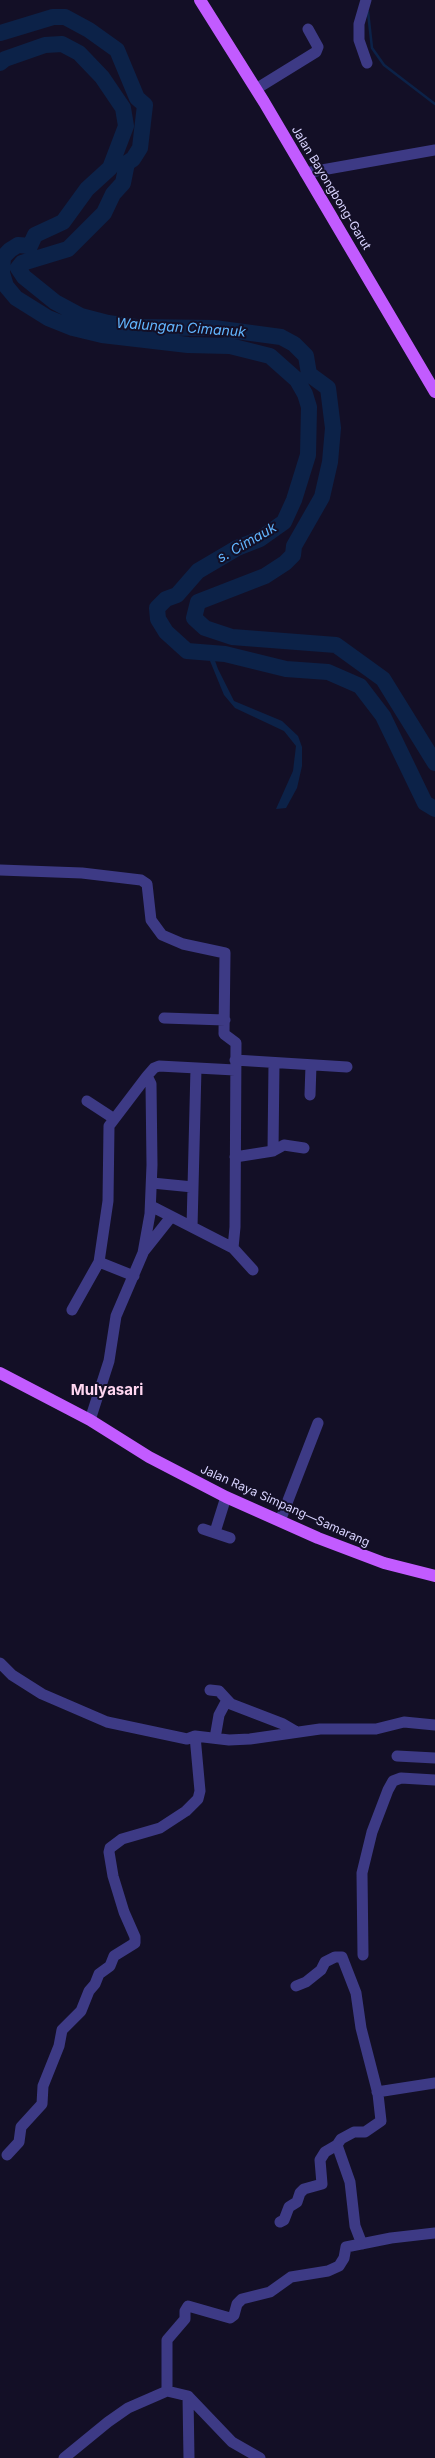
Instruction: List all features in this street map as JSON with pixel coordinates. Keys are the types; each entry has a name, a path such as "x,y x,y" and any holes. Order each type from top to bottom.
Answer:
{"main road":[{"name":"Jalan Bayongbong-Garut","path":"200,0 256,89 435,392"},
{"name":"Jalan Raya Simpang—Samarang","path":"0,1373 90,1420 148,1457 226,1497 384,1564 435,1576"}],"street":[{"path":"366,0 360,24 360,40 368,63"},
{"path":"256,89 316,52 318,47 308,29"},
{"path":"305,173 435,150"},
{"path":"0,870 82,873 145,882 148,889 151,920 162,935 183,944 225,953 224,1034 236,1043 235,1227 232,1248"},
{"path":"164,1018 225,1020"},
{"path":"273,1151 274,1063"},
{"path":"72,1310 99,1262 108,1201 109,1126 113,1118 154,1068 159,1066 196,1068 274,1063 347,1067"},
{"path":"310,1095 311,1065"},
{"path":"192,1227 196,1068"},
{"path":"90,1420 109,1360 116,1316 143,1253 151,1206 151,1084 147,1076"},
{"path":"86,1101 113,1118"},
{"path":"235,1157 273,1151 284,1145 304,1148"},
{"path":"152,1183 193,1187"},
{"path":"151,1206 232,1248 253,1270"},
{"path":"143,1253 171,1217"},
{"path":"99,1262 134,1276"},
{"path":"280,1521 318,1423"},
{"path":"215,1532 226,1497"},
{"path":"203,1529 230,1538"},
{"path":"0,1663 12,1675 42,1694 107,1722 188,1739 195,1736 250,1739 295,1731 376,1728 404,1722 435,1725"},
{"path":"210,1690 219,1691 227,1700 295,1731"},
{"path":"214,1738 219,1715 227,1700"},
{"path":"7,2155 19,2142 21,2128 42,2104 43,2086 59,2046 62,2030 81,2011 99,1974 110,1966 114,1956 136,1943 135,1936 122,1906 112,1870 110,1848 122,1839 160,1828 186,1811 198,1799 200,1792 195,1736"},
{"path":"396,1756 435,1758"},
{"path":"363,1955 362,1873 372,1832 388,1790 393,1781 400,1778 435,1780"},
{"path":"280,2222 284,2220 290,2207 298,2202 300,2193 304,2189 322,2184 320,2158 328,2149 337,2145 341,2139 354,2132 365,2132 382,2121 377,2092 361,2028 356,1993 342,1958 335,1957 325,1962 321,1970 306,1982 296,1986"},
{"path":"377,2092 435,2083"},
{"path":"337,2145 350,2182 355,2226 362,2244"},
{"path":"166,2391 167,2340 185,2319 185,2311 188,2306 230,2318 234,2316 237,2304 242,2299 270,2292 291,2277 333,2270 343,2261 346,2247 435,2233"},
{"path":"64,2458 102,2426 128,2408 166,2391 188,2396 232,2442 260,2458"},
{"path":"188,2396 189,2458"}],"water":[{"path":"225,654 214,658 234,701 282,721 298,736 302,747 302,766 297,788 286,808 276,809 293,771 296,746 284,731 235,708 224,695 208,656"}],"waterway":[{"path":"368,12 372,48 384,65 435,104"},
{"name":"Walungan Cimanuk","path":"0,33 53,17 65,17 89,30 117,50 137,98 145,105 140,148 133,159 127,163 123,183 113,194 104,213 68,249 22,263 18,268 24,277 55,302 81,316 108,323 136,327 214,328 281,337 294,344 306,356 309,374 328,388 333,428 330,462 322,497 294,546 293,555 285,563 265,576 198,602 194,618 205,628 232,637 336,645 383,679 435,763"},
{"name":"s. Cimauk","path":"0,63 5,59 45,45 62,44 79,53 102,77 123,108 126,126 110,168 87,189 63,222 35,235 30,246 18,245 3,257 2,273 6,286 16,298 48,318 73,328 102,335 188,345 230,346 270,356 297,380 305,394 309,407 308,455 294,500 284,522 260,539 237,548 198,571 177,595 166,599 157,608 158,619 166,632 187,651 225,654 286,669 328,672 360,686 383,716 425,803 435,809"}],"district":[{"name":"Mulyasari","path":"107,1390"}]}
